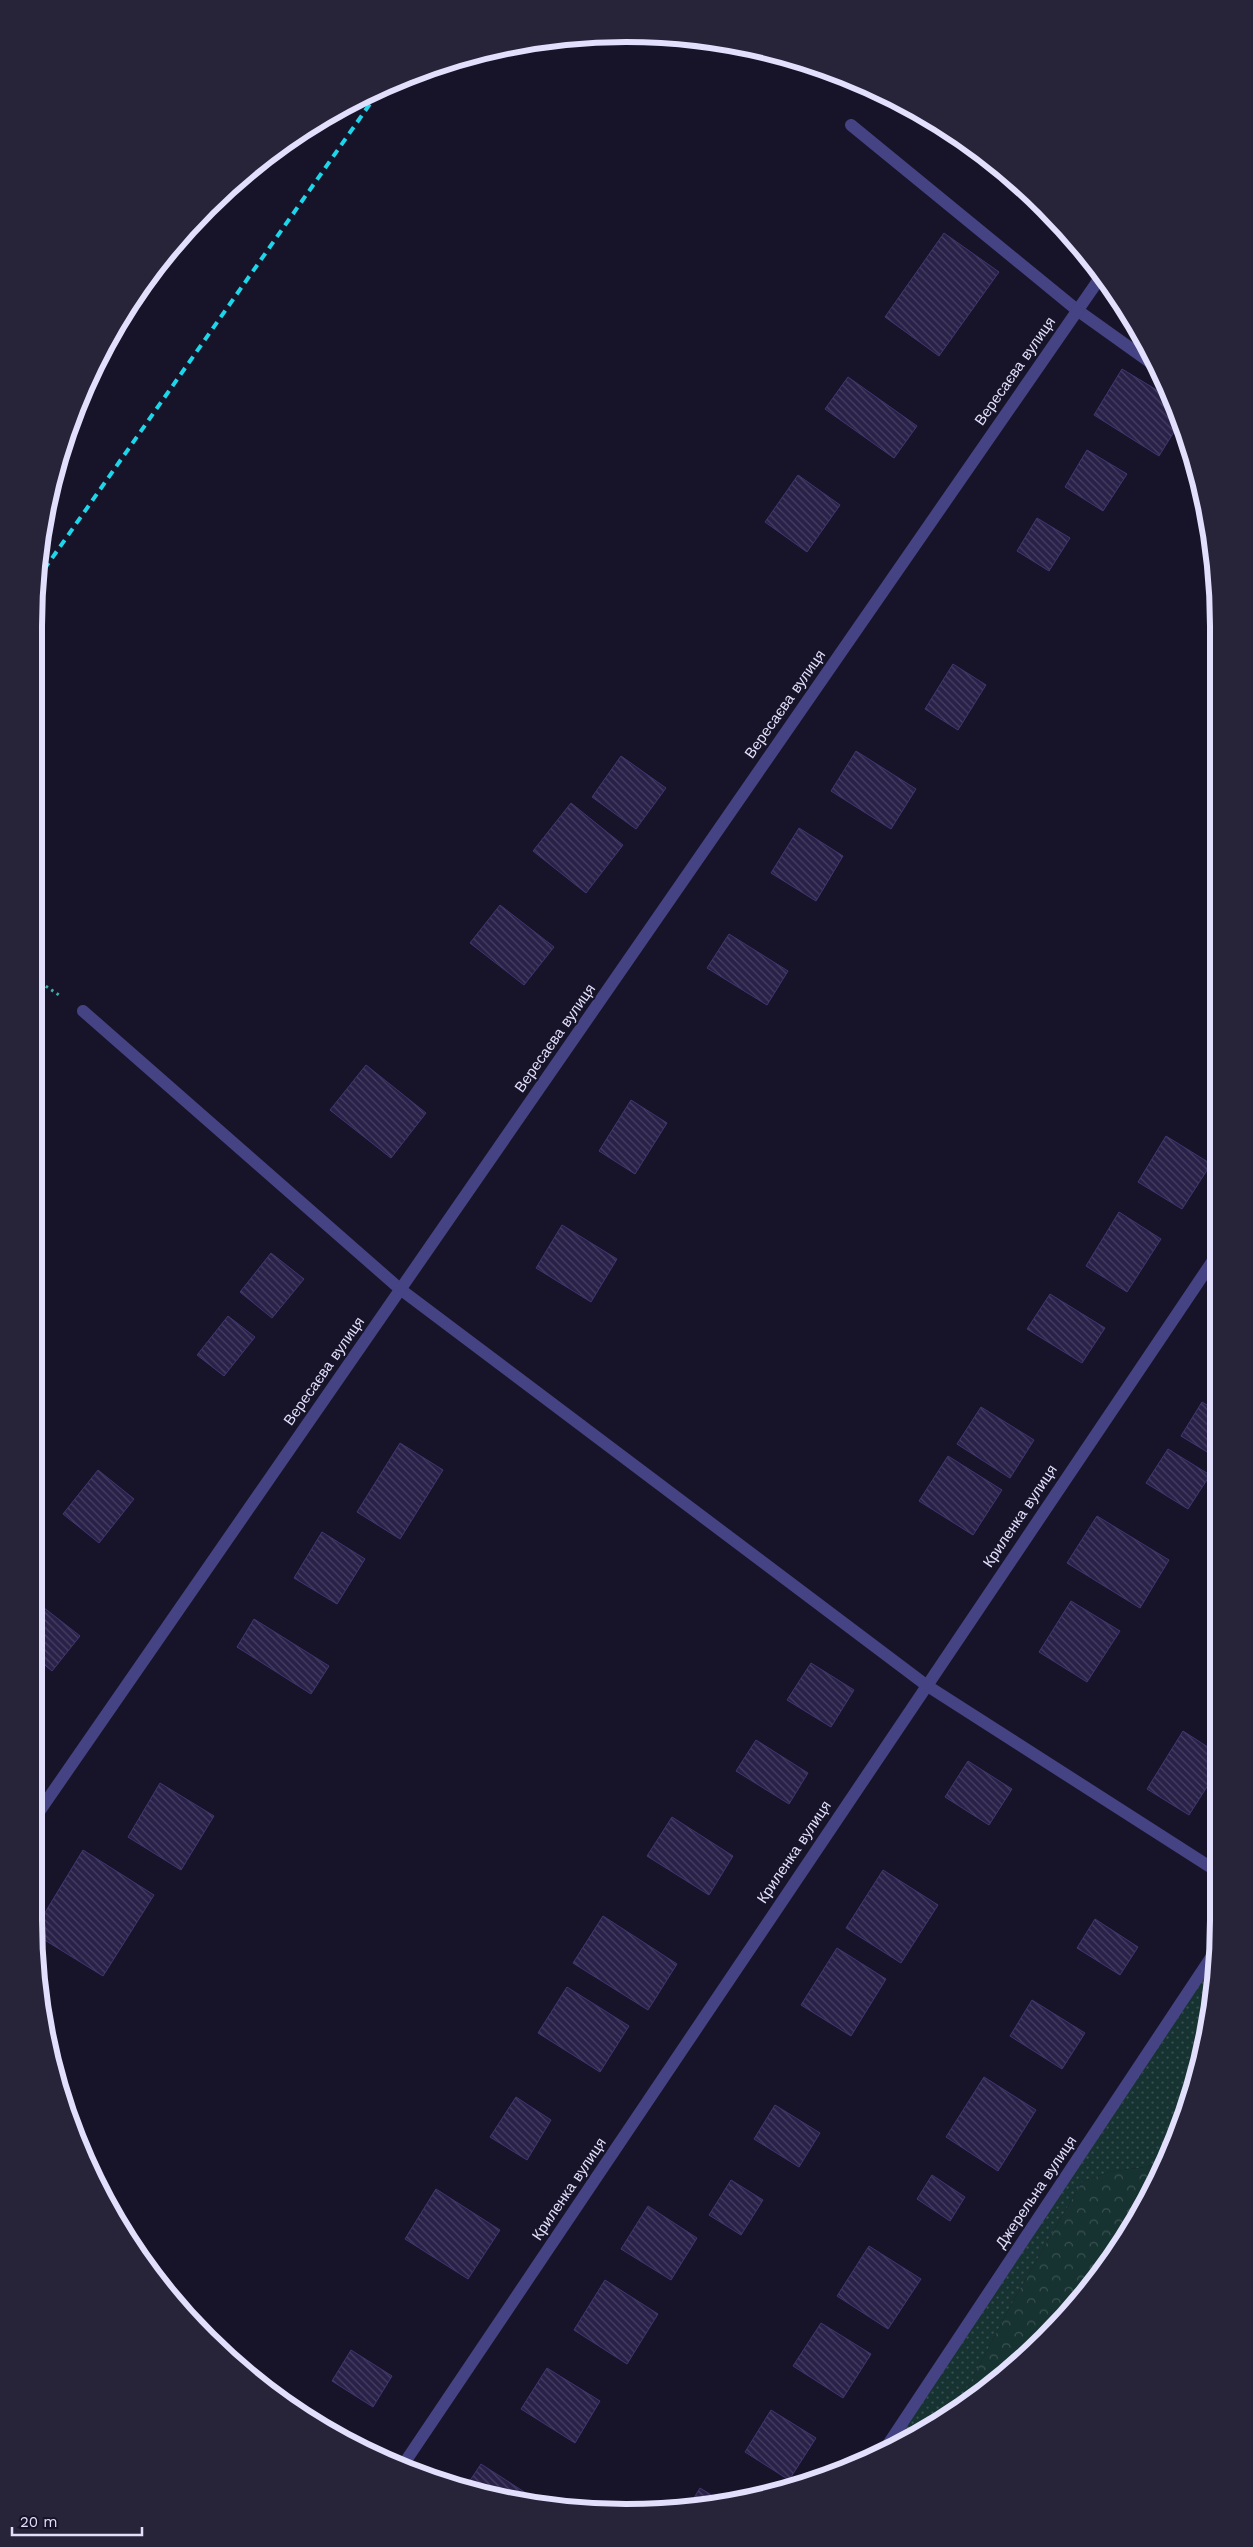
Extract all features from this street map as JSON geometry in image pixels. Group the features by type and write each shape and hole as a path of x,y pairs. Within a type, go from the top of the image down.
{"street":[{"path":"851,125 1077,310 1145,359"},
{"name":"Вересаєва вулиця","path":"42,1807 1097,281"},
{"path":"83,1010 400,1289 926,1685 1210,1867"},
{"name":"Криленка вулиця","path":"406,2461 1210,1265"},
{"name":"Джерельна вулиця","path":"890,2441 1209,1961"}],"green space":[{"path":"1208,1969 1206,1997 1191,2072 1180,2108 1156,2165 1109,2172 1082,2182 1017,2294 962,2398 900,2436"},
{"path":"1156,2165 1112,2245 1066,2306 1012,2360 962,2398 1017,2294 1082,2182 1109,2172"}],"building":[{"path":"944,233 999,272 939,356 885,317"},
{"path":"1122,369 1161,393 1176,429 1159,456 1094,415"},
{"path":"848,377 917,426 894,458 825,409"},
{"path":"1087,450 1127,474 1103,511 1065,487"},
{"path":"798,475 840,505 807,552 765,522"},
{"path":"1037,518 1070,538 1049,571 1017,551"},
{"path":"953,664 986,685 958,730 925,709"},
{"path":"856,751 916,789 891,829 831,791"},
{"path":"621,756 666,788 636,829 592,797"},
{"path":"571,803 623,845 586,893 533,851"},
{"path":"799,828 843,856 816,901 771,873"},
{"path":"500,905 554,947 524,985 470,943"},
{"path":"729,934 788,971 767,1005 707,968"},
{"path":"366,1065 426,1113 391,1158 330,1110"},
{"path":"631,1100 667,1123 635,1174 599,1151"},
{"path":"1166,1136 1210,1163 1182,1209 1138,1182"},
{"path":"1119,1212 1161,1239 1127,1292 1086,1266"},
{"path":"562,1225 617,1259 591,1302 536,1268"},
{"path":"271,1253 304,1279 272,1318 240,1292"},
{"path":"1050,1294 1105,1328 1082,1363 1027,1329"},
{"path":"228,1316 255,1337 224,1376 197,1355"},
{"path":"1202,1402 1210,1407 1210,1454 1181,1436"},
{"path":"981,1407 1034,1440 1010,1478 957,1444"},
{"path":"400,1443 443,1470 400,1539 357,1512"},
{"path":"1168,1449 1210,1475 1188,1509 1146,1483"},
{"path":"948,1456 1002,1490 973,1535 919,1501"},
{"path":"98,1470 134,1499 99,1543 63,1514"},
{"path":"1097,1516 1169,1560 1140,1608 1067,1563"},
{"path":"322,1532 365,1559 337,1604 294,1578"},
{"path":"1071,1601 1120,1631 1087,1682 1039,1652"},
{"path":"42,1606 80,1636 52,1671 42,1663"},
{"path":"254,1619 329,1666 311,1694 237,1647"},
{"path":"811,1663 854,1690 831,1727 787,1700"},
{"path":"1183,1731 1210,1748 1210,1782 1189,1815 1147,1789"},
{"path":"756,1740 808,1773 789,1804 736,1771"},
{"path":"968,1761 1012,1789 989,1825 945,1797"},
{"path":"160,1783 214,1816 181,1870 128,1837"},
{"path":"672,1817 733,1856 709,1895 647,1856"},
{"path":"83,1850 154,1895 103,1976 43,1939 42,1917"},
{"path":"883,1870 938,1905 901,1963 846,1928"},
{"path":"603,1916 677,1964 648,2010 573,1963"},
{"path":"1095,1919 1138,1947 1120,1975 1077,1948"},
{"path":"837,1948 886,1979 851,2036 801,2005"},
{"path":"567,1987 629,2026 600,2072 538,2033"},
{"path":"1032,2000 1085,2033 1062,2069 1010,2036"},
{"path":"984,2077 1036,2110 998,2171 946,2137"},
{"path":"516,2097 551,2120 527,2160 490,2137"},
{"path":"775,2105 820,2133 799,2167 754,2139"},
{"path":"932,2175 965,2197 950,2221 917,2199"},
{"path":"731,2180 763,2200 741,2235 709,2215"},
{"path":"436,2189 500,2230 468,2279 405,2239"},
{"path":"648,2206 697,2238 671,2280 621,2249"},
{"path":"869,2246 921,2279 888,2329 837,2296"},
{"path":"605,2280 658,2314 627,2364 574,2330"},
{"path":"821,2323 871,2354 843,2398 793,2366"},
{"path":"351,2350 392,2376 373,2407 332,2381"},
{"path":"547,2368 600,2401 575,2443 521,2409"},
{"path":"771,2410 816,2438 789,2480 745,2452"},
{"path":"481,2464 529,2495 513,2493 468,2483"},
{"path":"700,2488 715,2498 703,2500 692,2501"}],"railway":[{"path":"46,567 372,101"}]}
